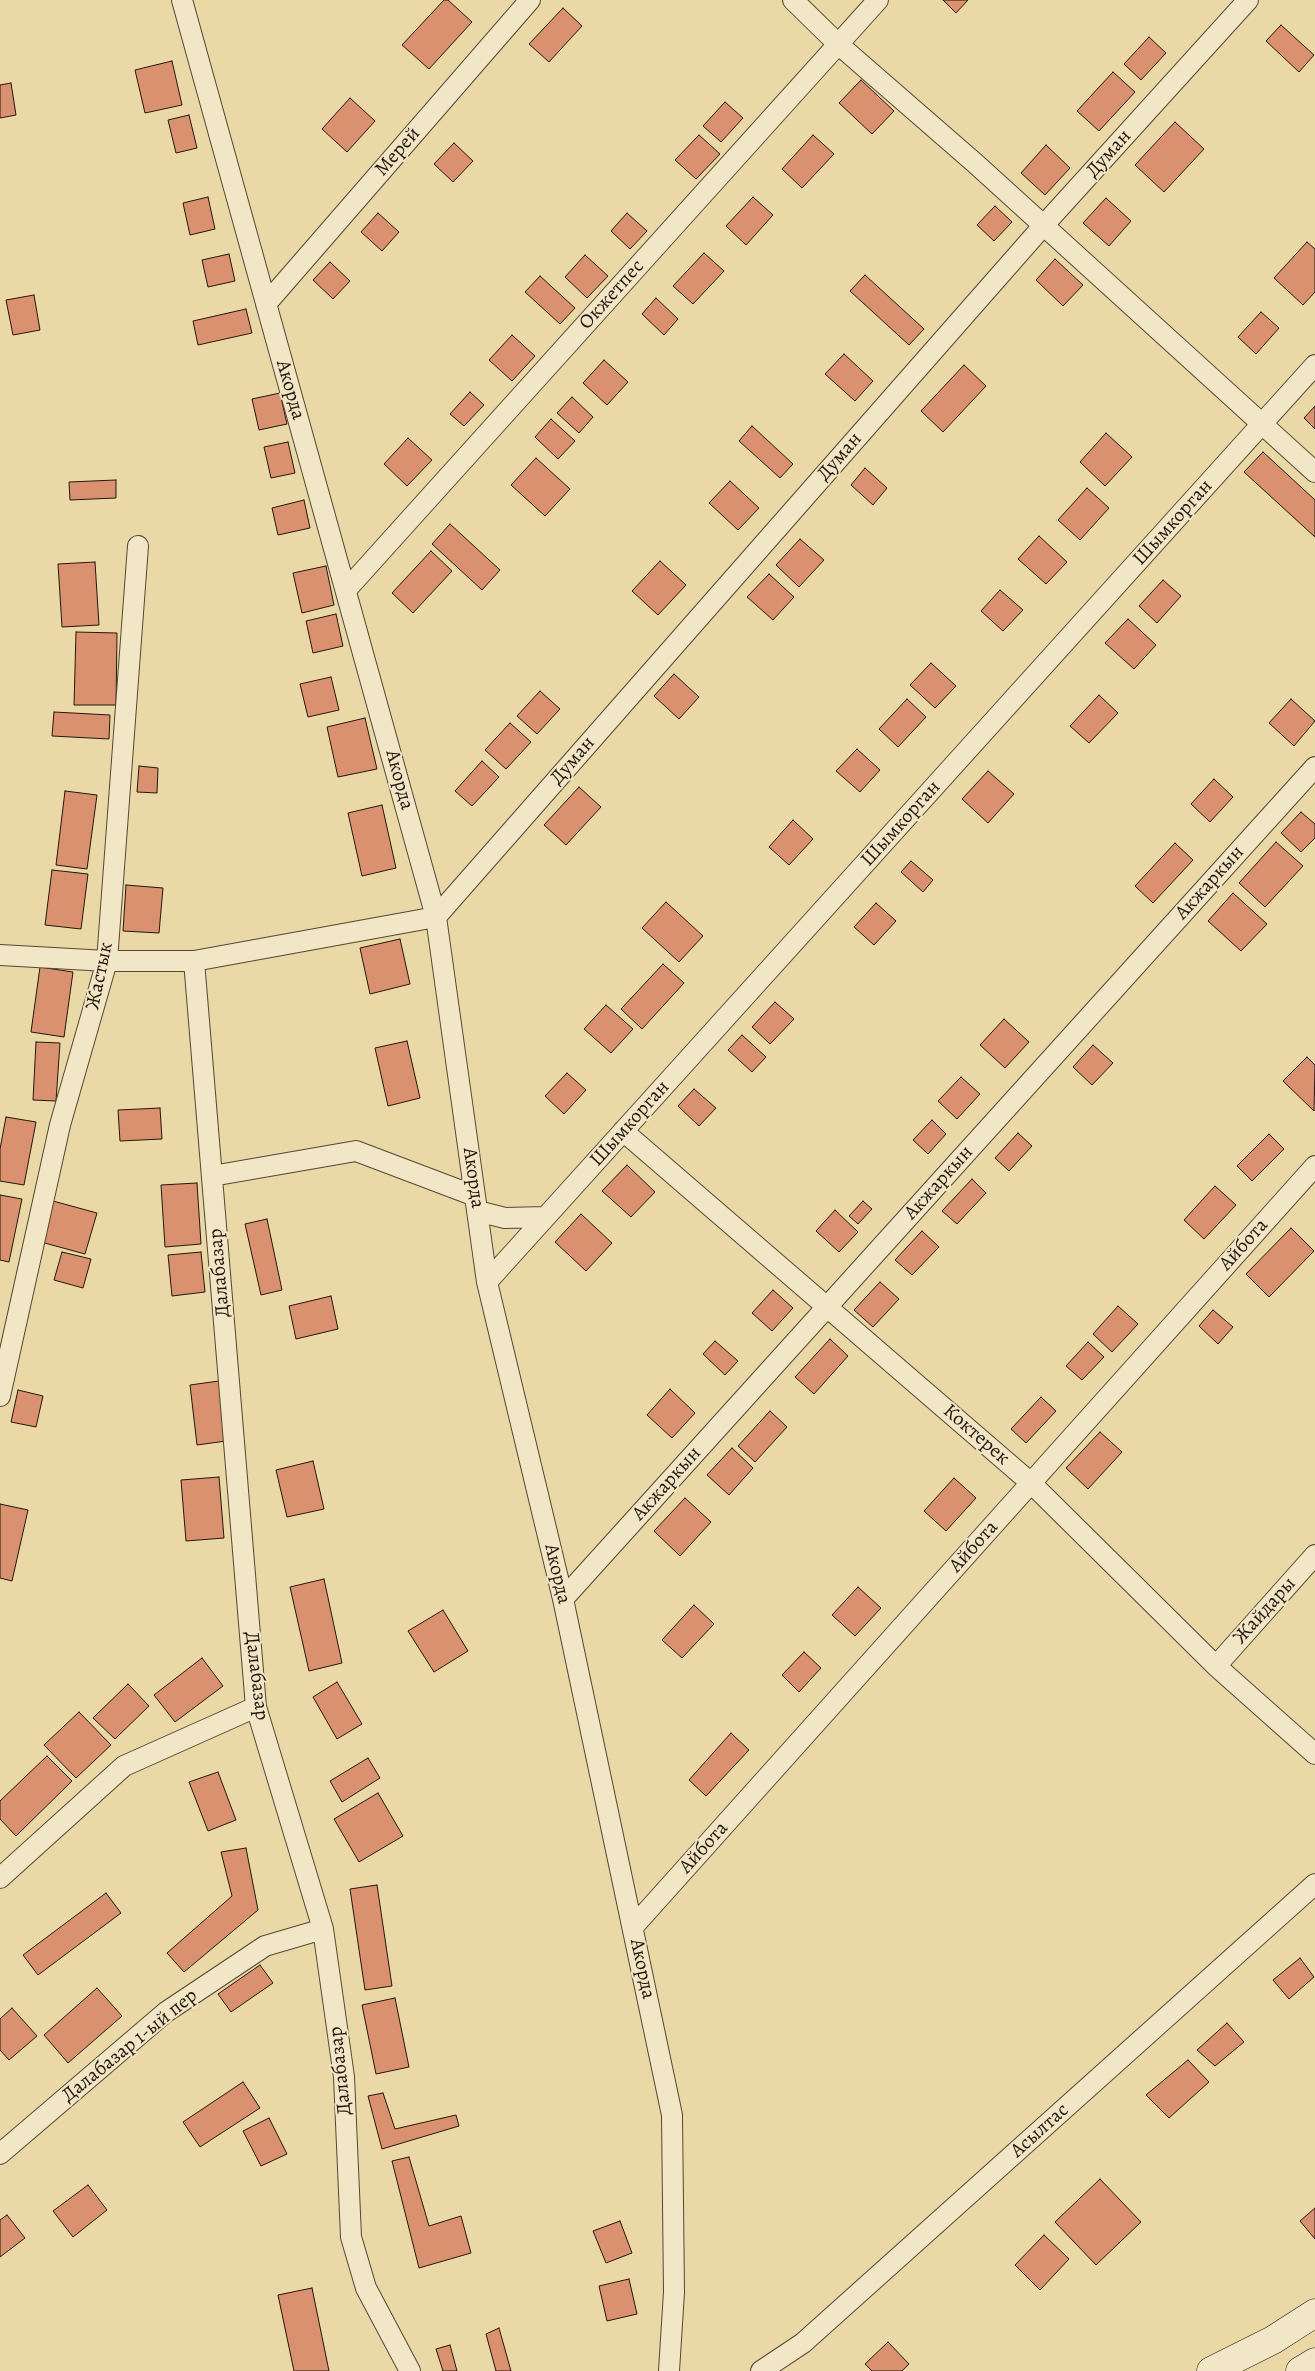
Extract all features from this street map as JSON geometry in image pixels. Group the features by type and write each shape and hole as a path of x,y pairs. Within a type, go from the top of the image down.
{"main road":[{"path":"1211,2371 1273,2340 1315,2314"},
{"path":"1300,2371 1315,2362"}],"street":[{"name":"Акорда","path":"182,0 347,589 436,917 487,1282 563,1599 672,2115 674,2292 669,2371"},
{"name":"Мерей","path":"266,304 530,0"},
{"path":"793,0 838,44 1044,226 1315,472"},
{"name":"Окжетпес","path":"347,589 878,0"},
{"name":"Думан","path":"436,917 1044,226 1248,0"},
{"name":"Шымкорган","path":"487,1282 1315,365"},
{"name":"Жастык","path":"0,1396 60,1125 107,961 138,546"},
{"name":"Акжаркын","path":"563,1599 1315,767"},
{"path":"0,955 107,961 194,961 436,917"},
{"name":"Далабазар","path":"194,961 256,1707 323,1929 344,2077 351,2237 366,2288 410,2371"},
{"name":"Коктерек","path":"623,1131 1031,1483 1216,1666 1315,1754"},
{"path":"212,1176 356,1151 505,1218 545,1218"},
{"name":"Айбота","path":"633,1927 1315,1166"},
{"name":"Жайдары","path":"1216,1666 1315,1555"},
{"path":"0,1878 124,1766 256,1707"},
{"name":"Асылтас","path":"761,2371 803,2343 1315,1884"},
{"name":"Далабазар 1-ый пер","path":"0,2154 166,2012 265,1946 323,1929"}],"building":[{"path":"444,0 448,0 472,22 429,69 402,45"},
{"path":"943,0 968,0 956,13"},
{"path":"563,8 582,26 549,62 529,44"},
{"path":"1281,25 1314,55 1299,72 1266,41"},
{"path":"1149,37 1166,53 1141,80 1124,64"},
{"path":"172,61 182,105 145,113 135,70"},
{"path":"1113,72 1135,92 1099,131 1077,111"},
{"path":"861,80 894,111 872,134 839,103"},
{"path":"11,83 16,115 0,118 0,85"},
{"path":"350,98 375,121 347,152 322,129"},
{"path":"725,102 743,118 721,142 703,126"},
{"path":"189,115 197,148 176,153 168,120"},
{"path":"1175,122 1204,149 1164,192 1135,165"},
{"path":"699,135 720,154 696,179 675,160"},
{"path":"813,135 834,154 802,188 782,169"},
{"path":"454,143 473,161 453,182 434,164"},
{"path":"1046,145 1070,168 1045,195 1021,173"},
{"path":"208,197 215,229 190,235 183,203"},
{"path":"753,197 773,215 746,245 726,226"},
{"path":"1106,198 1131,221 1109,246 1083,223"},
{"path":"995,206 1012,222 994,241 977,225"},
{"path":"378,213 399,232 382,251 361,232"},
{"path":"627,213 647,231 630,249 611,231"},
{"path":"1307,242 1315,249 1315,292 1303,305 1274,278"},
{"path":"704,253 724,271 693,304 673,286"},
{"path":"229,254 235,281 208,287 202,260"},
{"path":"585,255 608,276 587,298 565,277"},
{"path":"1055,259 1083,285 1063,306 1036,280"},
{"path":"330,262 350,281 333,299 313,280"},
{"path":"865,275 924,329 909,345 850,291"},
{"path":"540,276 575,308 560,324 525,292"},
{"path":"34,295 40,330 13,335 6,300"},
{"path":"656,298 678,319 664,335 642,314"},
{"path":"246,309 252,333 198,345 193,321"},
{"path":"1261,312 1279,328 1256,354 1238,337"},
{"path":"512,335 535,356 512,381 489,360"},
{"path":"844,354 873,381 855,401 825,374"},
{"path":"604,360 628,382 607,405 583,383"},
{"path":"964,365 986,386 943,432 921,411"},
{"path":"470,392 484,405 464,426 450,414"},
{"path":"280,393 287,424 259,430 252,399"},
{"path":"572,397 593,417 579,433 557,413"},
{"path":"1315,406 1315,429 1304,418"},
{"path":"551,419 575,441 558,459 535,437"},
{"path":"752,426 793,464 780,478 739,441"},
{"path":"1106,433 1132,457 1105,486 1080,462"},
{"path":"408,438 432,460 407,486 384,464"},
{"path":"288,442 295,473 271,478 264,447"},
{"path":"1263,452 1315,500 1315,537 1244,472"},
{"path":"536,458 570,489 545,516 511,485"},
{"path":"865,468 887,488 873,505 851,485"},
{"path":"116,480 116,498 70,500 69,482"},
{"path":"730,481 759,508 738,530 709,503"},
{"path":"1087,488 1109,508 1080,540 1058,520"},
{"path":"304,500 310,528 278,535 272,508"},
{"path":"450,524 500,570 482,590 432,544"},
{"path":"1039,536 1067,562 1046,584 1018,559"},
{"path":"800,539 824,560 799,587 776,565"},
{"path":"431,551 452,571 413,613 392,593"},
{"path":"660,561 686,585 658,615 632,591"},
{"path":"95,562 99,625 62,627 58,564"},
{"path":"326,566 334,605 302,613 293,573"},
{"path":"769,574 794,597 773,620 747,597"},
{"path":"1163,580 1181,596 1157,623 1139,606"},
{"path":"1000,590 1023,610 1003,631 981,611"},
{"path":"336,614 343,646 313,653 306,621"},
{"path":"1128,619 1156,645 1134,669 1105,643"},
{"path":"76,632 117,633 116,705 74,705"},
{"path":"931,663 956,686 935,708 910,685"},
{"path":"674,674 699,697 679,719 654,696"},
{"path":"331,677 339,710 308,717 300,684"},
{"path":"540,691 560,709 537,734 517,716"},
{"path":"1099,695 1118,713 1089,743 1070,726"},
{"path":"907,699 926,717 898,747 879,729"},
{"path":"1291,699 1315,721 1294,746 1269,723"},
{"path":"54,712 110,715 109,739 52,736"},
{"path":"365,718 377,769 338,777 327,727"},
{"path":"510,723 531,742 506,769 485,750"},
{"path":"857,749 880,770 860,792 836,771"},
{"path":"482,761 499,777 472,806 455,791"},
{"path":"139,766 158,768 157,793 137,792"},
{"path":"988,771 1014,794 988,823 962,799"},
{"path":"1214,779 1233,797 1210,822 1191,804"},
{"path":"579,787 601,807 566,845 544,825"},
{"path":"65,791 97,795 87,869 56,865"},
{"path":"382,805 396,868 362,876 348,813"},
{"path":"1301,812 1315,824 1315,838 1301,852 1281,833"},
{"path":"793,820 813,839 789,865 769,847"},
{"path":"1276,842 1303,866 1265,907 1239,883"},
{"path":"1175,843 1193,860 1153,903 1135,886"},
{"path":"911,861 933,880 923,892 901,872"},
{"path":"52,870 88,874 81,929 45,925"},
{"path":"126,885 163,888 159,933 123,931"},
{"path":"1233,893 1267,924 1241,951 1208,921"},
{"path":"666,902 703,936 679,962 642,928"},
{"path":"876,903 896,921 874,945 854,927"},
{"path":"400,939 410,984 370,994 360,948"},
{"path":"663,964 684,983 642,1029 621,1009"},
{"path":"40,967 73,972 64,1037 31,1032"},
{"path":"775,1002 794,1019 770,1044 752,1027"},
{"path":"606,1005 633,1029 611,1053 584,1029"},
{"path":"1004,1019 1029,1042 1005,1068 980,1045"},
{"path":"742,1035 766,1057 752,1072 728,1050"},
{"path":"407,1041 420,1098 388,1106 375,1048"},
{"path":"36,1042 60,1043 56,1101 33,1100"},
{"path":"1093,1045 1113,1063 1092,1085 1073,1067"},
{"path":"1307,1057 1315,1065 1314,1111 1283,1081"},
{"path":"567,1073 586,1090 564,1114 545,1096"},
{"path":"961,1077 980,1094 957,1119 938,1101"},
{"path":"694,1089 716,1108 699,1126 678,1106"},
{"path":"160,1108 162,1139 120,1141 118,1110"},
{"path":"6,1117 36,1122 24,1185 0,1181 0,1149"},
{"path":"932,1120 946,1134 928,1154 913,1140"},
{"path":"1018,1133 1032,1146 1009,1171 995,1158"},
{"path":"1269,1134 1284,1149 1252,1181 1237,1166"},
{"path":"627,1165 655,1192 631,1217 602,1191"},
{"path":"972,1179 986,1193 957,1224 942,1211"},
{"path":"197,1183 201,1244 165,1247 161,1185"},
{"path":"1215,1186 1236,1205 1204,1239 1184,1220"},
{"path":"0,1195 22,1199 9,1262 0,1260"},
{"path":"53,1201 97,1213 85,1254 41,1242"},
{"path":"863,1201 872,1209 858,1224 849,1216"},
{"path":"835,1210 858,1232 839,1252 816,1231"},
{"path":"581,1214 612,1243 586,1271 555,1242"},
{"path":"267,1219 282,1290 261,1295 245,1224"},
{"path":"1291,1228 1314,1251 1269,1297 1246,1274"},
{"path":"922,1231 939,1247 912,1275 895,1260"},
{"path":"62,1252 91,1259 83,1288 54,1280"},
{"path":"201,1252 205,1292 172,1296 168,1255"},
{"path":"880,1282 899,1299 873,1327 854,1310"},
{"path":"773,1290 793,1308 772,1331 752,1313"},
{"path":"331,1296 338,1329 296,1339 289,1306"},
{"path":"1118,1306 1138,1324 1112,1352 1093,1334"},
{"path":"1213,1310 1233,1327 1218,1344 1199,1326"},
{"path":"830,1339 848,1356 814,1394 795,1377"},
{"path":"715,1341 738,1361 725,1375 703,1354"},
{"path":"1088,1342 1104,1357 1082,1380 1066,1366"},
{"path":"219,1381 226,1441 197,1445 190,1385"},
{"path":"670,1389 695,1413 672,1438 647,1415"},
{"path":"18,1390 43,1396 36,1427 11,1422"},
{"path":"1041,1397 1056,1411 1026,1443 1011,1429"},
{"path":"770,1411 787,1427 755,1462 738,1446"},
{"path":"1100,1432 1122,1452 1088,1489 1066,1468"},
{"path":"732,1448 753,1468 729,1495 707,1475"},
{"path":"313,1461 324,1509 287,1517 276,1470"},
{"path":"219,1477 224,1538 186,1541 181,1480"},
{"path":"954,1478 976,1498 946,1531 924,1511"},
{"path":"685,1498 711,1522 680,1556 654,1531"},
{"path":"0,1504 28,1510 12,1581 0,1578"},
{"path":"324,1579 342,1663 309,1671 290,1587"},
{"path":"858,1587 881,1608 855,1636 832,1615"},
{"path":"694,1605 714,1624 682,1658 662,1640"},
{"path":"443,1610 468,1651 434,1672 408,1631"},
{"path":"804,1652 821,1668 799,1692 782,1675"},
{"path":"202,1658 223,1686 175,1722 154,1695"},
{"path":"337,1682 362,1724 337,1739 313,1697"},
{"path":"128,1684 149,1706 115,1739 93,1718"},
{"path":"79,1712 111,1745 76,1778 44,1745"},
{"path":"731,1733 749,1750 706,1796 689,1780"},
{"path":"47,1756 72,1781 16,1836 0,1819 0,1801"},
{"path":"368,1758 380,1778 342,1802 330,1781"},
{"path":"218,1772 236,1820 208,1831 189,1782"},
{"path":"378,1793 403,1836 359,1862 334,1819"},
{"path":"246,1848 258,1910 184,1972 167,1953 232,1896 221,1852"},
{"path":"377,1885 392,1986 365,1990 350,1889"},
{"path":"106,1893 121,1913 38,1975 23,1955"},
{"path":"1300,1958 1314,1977 1289,1999 1273,1980"},
{"path":"260,1965 273,1983 231,2012 218,1994"},
{"path":"97,1988 122,2016 68,2063 44,2035"},
{"path":"395,1998 409,2067 376,2074 362,2005"},
{"path":"12,2008 37,2036 9,2060 0,2050 0,2019"},
{"path":"1227,2023 1244,2042 1215,2066 1197,2050"},
{"path":"1188,2060 1209,2082 1169,2118 1146,2095"},
{"path":"243,2082 260,2108 200,2147 183,2122"},
{"path":"383,2093 395,2129 456,2115 459,2126 382,2149 368,2096"},
{"path":"269,2118 287,2154 261,2166 243,2131"},
{"path":"409,2157 429,2226 461,2216 471,2253 419,2268 392,2161"},
{"path":"1100,2179 1141,2222 1096,2265 1055,2222"},
{"path":"88,2185 107,2210 73,2237 53,2211"},
{"path":"1315,2208 1315,2239 1300,2221"},
{"path":"7,2215 25,2238 0,2257 0,2220"},
{"path":"620,2221 632,2253 606,2263 593,2231"},
{"path":"1044,2235 1069,2259 1040,2290 1015,2265"},
{"path":"629,2279 637,2314 607,2321 599,2286"},
{"path":"312,2288 329,2371 294,2371 278,2295"},
{"path":"499,2328 511,2371 496,2371 486,2334"},
{"path":"888,2342 909,2364 902,2371 872,2371 865,2364"},
{"path":"450,2345 457,2371 443,2371 436,2349"}]}
